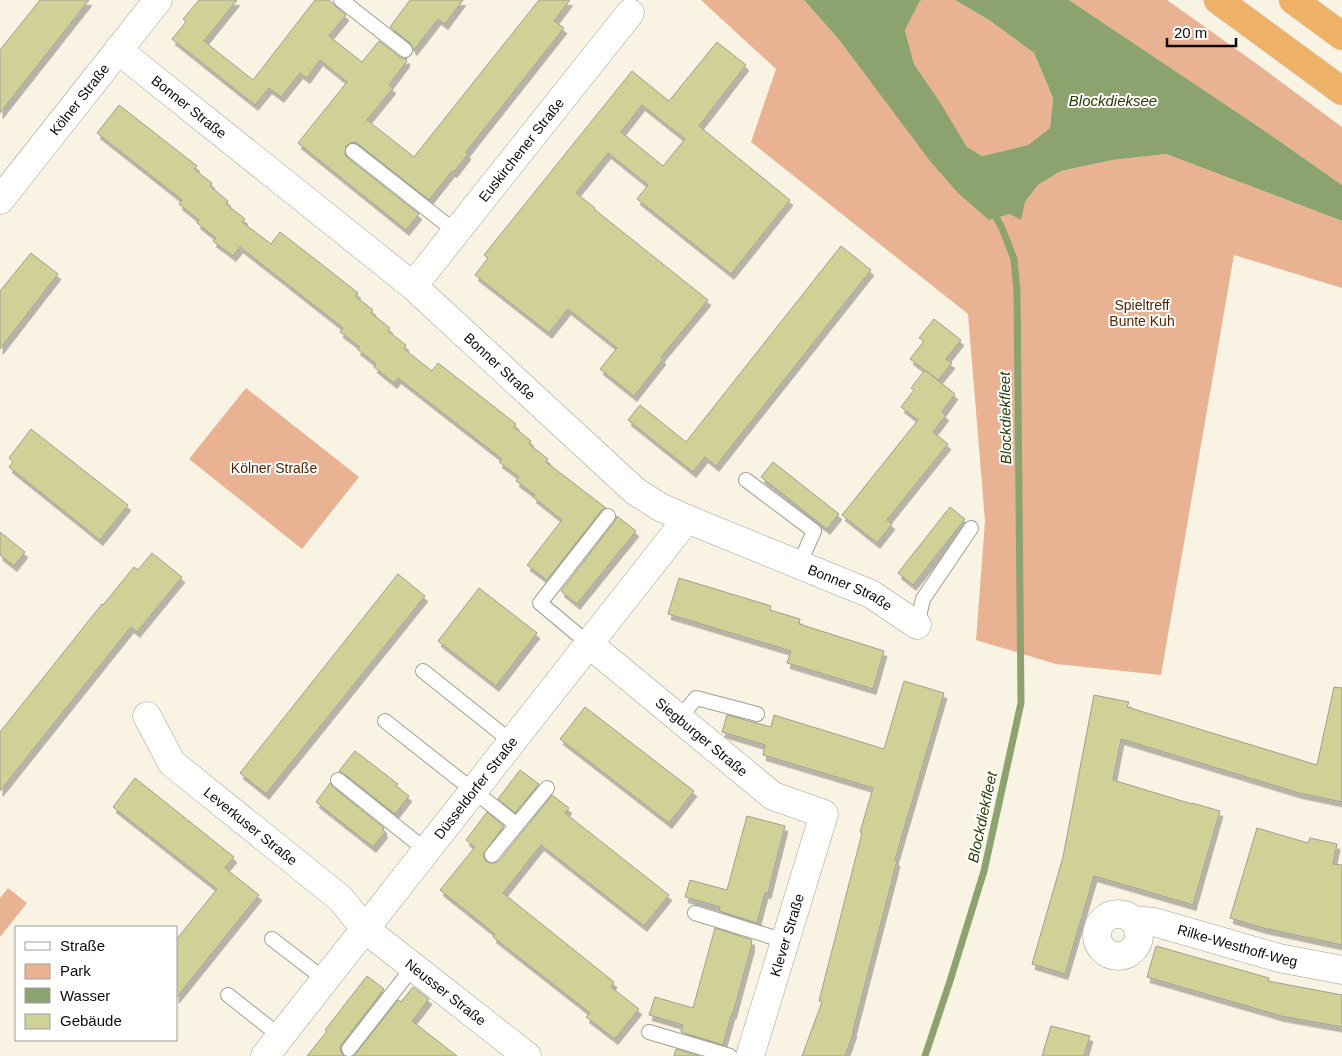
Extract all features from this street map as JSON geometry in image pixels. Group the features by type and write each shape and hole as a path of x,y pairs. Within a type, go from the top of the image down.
{"highway":[{"path":"1218,0 1342,91"},
{"path":"1293,0 1342,36"}],"street":[{"name":"Kölner Straße","path":"0,200 158,0"},
{"name":"Euskirchener Straße","path":"413,286 630,13"},
{"name":"Bonner Straße","path":"118,50 413,286 635,491 660,507 687,520 871,594 917,625"},
{"name":"Düsseldorfer Straße","path":"272,1046 687,520"},
{"name":"Siegburger Straße","path":"589,644 773,796 824,814"},
{"name":"Leverkuser Straße","path":"146,716 172,763 341,899 364,929"},
{"name":"Klever Straße","path":"750,1056 824,814"},
{"name":"Rilke-Westhoff-Weg","path":"1133,920 1154,922 1279,958 1342,970"},
{"name":"Neusser Straße","path":"364,929 526,1056"}],"lane":[{"path":"341,0 405,50"},
{"path":"353,151 456,232"},
{"path":"746,480 814,531 799,565"},
{"path":"589,644 540,603 608,516"},
{"path":"917,625 923,599 971,528"},
{"path":"423,671 512,742"},
{"path":"680,719 696,698 757,714"},
{"path":"384,721 517,825"},
{"path":"338,780 426,850"},
{"path":"492,856 547,788"},
{"path":"695,913 785,941"},
{"path":"272,939 324,979"},
{"path":"349,1049 413,967"},
{"path":"228,995 272,1046"},
{"path":"650,1032 730,1056"}],"green space":[{"name":"Spieltreff Bunte Kuh","path":"701,0 804,0 840,41 876,88 1025,202 1038,185 1061,171 1113,160 1166,154 1342,221 1342,288 1234,255 1161,675 1056,664 976,640 985,521 968,314 751,142 776,69"},
{"path":"955,0 989,20 1034,53 1053,98 1050,128 1028,145 982,156 967,147 914,64 905,30 920,1"},
{"path":"1069,0 1167,0 1342,127 1342,185 1262,129"},
{"name":"Kölner Straße","path":"246,388 359,477 302,549 189,459"},
{"path":"8,888 27,903 0,937 0,898"}],"water":[{"name":"Blockdieksee","path":"804,0 923,0 920,1 905,30 914,64 967,147 982,156 1028,145 1050,128 1053,98 1034,53 989,20 955,0 1069,0 1342,185 1342,221 1166,154 1113,160 1061,171 1038,185 1025,202 1021,220 1010,214 989,220 958,193 930,161 840,41"}],"building":[{"path":"40,0 89,0 0,113 0,50"},
{"path":"199,0 237,0 204,41 253,80 315,0 329,0 346,15 329,36 362,62 379,41 403,59 407,58 407,61 389,85 393,88 367,120 414,157 539,0 570,0 554,21 564,28 466,152 468,154 454,172 452,171 429,200 355,142 346,146 345,154 348,158 419,214 406,230 298,143 347,82 320,60 307,78 300,73 281,97 269,88 255,105 172,39 186,22 183,19"},
{"path":"410,0 463,0 445,24 438,19 414,50 410,43 390,27"},
{"path":"717,42 746,65 699,126 790,200 731,274 637,199 648,185 608,153 576,193 708,300 661,357 663,359 634,396 600,369 617,348 568,309 549,333 475,275 488,258 484,255 632,71 669,101","holes":["642,105 685,139 663,166 621,132"]},
{"path":"119,105 197,166 194,169 212,183 210,186 228,201 226,204 245,219 242,222 271,244 280,232 320,263 358,293 355,296 373,310 371,313 390,328 388,331 406,345 404,349 432,371 438,363 516,424 514,427 531,441 529,444 548,459 546,462 606,508 601,511 547,580 527,565 562,520 533,497 535,495 516,481 519,477 499,462 502,459 398,378 394,383 374,367 376,364 357,349 360,347 340,332 343,328 240,247 233,256 213,241 216,238 197,223 199,220 179,204 182,200 97,133"},
{"path":"841,246 871,270 716,466 705,457 693,472 628,420 640,405 686,442"},
{"path":"31,253 58,274 0,349 0,291"},
{"path":"934,319 961,340 946,359 952,363 938,380 910,359 924,341 919,338"},
{"path":"925,370 955,394 942,412 946,415 933,432 948,444 887,520 892,524 877,543 842,515 918,420 901,407 914,390 911,388"},
{"path":"31,429 128,505 100,540 9,467 13,462 9,458"},
{"path":"773,462 839,514 827,529 761,477"},
{"path":"950,507 965,519 913,585 898,573"},
{"path":"617,516 636,531 577,604 561,591"},
{"path":"0,532 25,552 14,566 0,555"},
{"path":"152,553 182,577 137,632 131,627 0,791 0,732 102,604 134,567 138,570"},
{"path":"398,574 425,596 266,794 240,773"},
{"path":"679,578 771,606 770,610 800,619 799,624 884,651 873,689 787,663 791,651 668,614"},
{"path":"479,588 537,633 496,686 438,641"},
{"path":"904,681 944,693 895,860 897,861 854,1031 845,1056 802,1056 822,1002 819,1001 862,833 860,832 873,788 763,755 765,745 722,732 727,715 771,727 774,715 884,749"},
{"path":"1334,687 1342,688 1342,802 1299,793 1121,739 1113,780 1220,811 1193,905 1094,876 1065,974 1032,964 1063,857 1094,695 1129,702 1127,707 1317,765"},
{"path":"585,707 694,791 669,823 560,739"},
{"path":"355,751 398,784 396,786 409,796 395,814 339,771"},
{"path":"520,770 539,784 515,813 498,799"},
{"path":"135,778 234,857 225,868 259,895 178,996 178,938 217,889 113,807"},
{"path":"330,783 384,828 385,832 373,847 316,802"},
{"path":"552,795 569,808 565,813 669,895 644,926 541,845 503,893 614,982 611,987 639,1009 615,1039 586,1017 590,1013 493,937 495,934 440,890 475,847 466,840 487,812 504,826 484,853 486,861 495,863 499,861"},
{"path":"747,816 785,826 768,893 765,893 757,923 719,911 720,907 685,897 690,880 727,890"},
{"path":"1257,828 1308,843 1310,838 1337,844 1333,864 1342,865 1342,945 1263,928 1230,918"},
{"path":"715,928 752,940 723,1045 681,1032 683,1025 649,1015 655,997 693,1008"},
{"path":"1156,946 1269,978 1268,981 1342,995 1342,1027 1281,1016 1147,977"},
{"path":"367,976 384,989 340,1047 344,1056 307,1056 327,1031 325,1030"},
{"path":"413,987 429,999 412,1021 457,1056 354,1056 398,1000 401,1002"},
{"path":"1051,1026 1090,1036 1084,1056 1042,1056"},
{"path":"676,1049 699,1056 674,1056"}],"waterway":[{"name":"Blockdiekfleet","path":"925,1056 984,871 1021,703 1017,291 1014,259 1002,228 992,210"}]}
